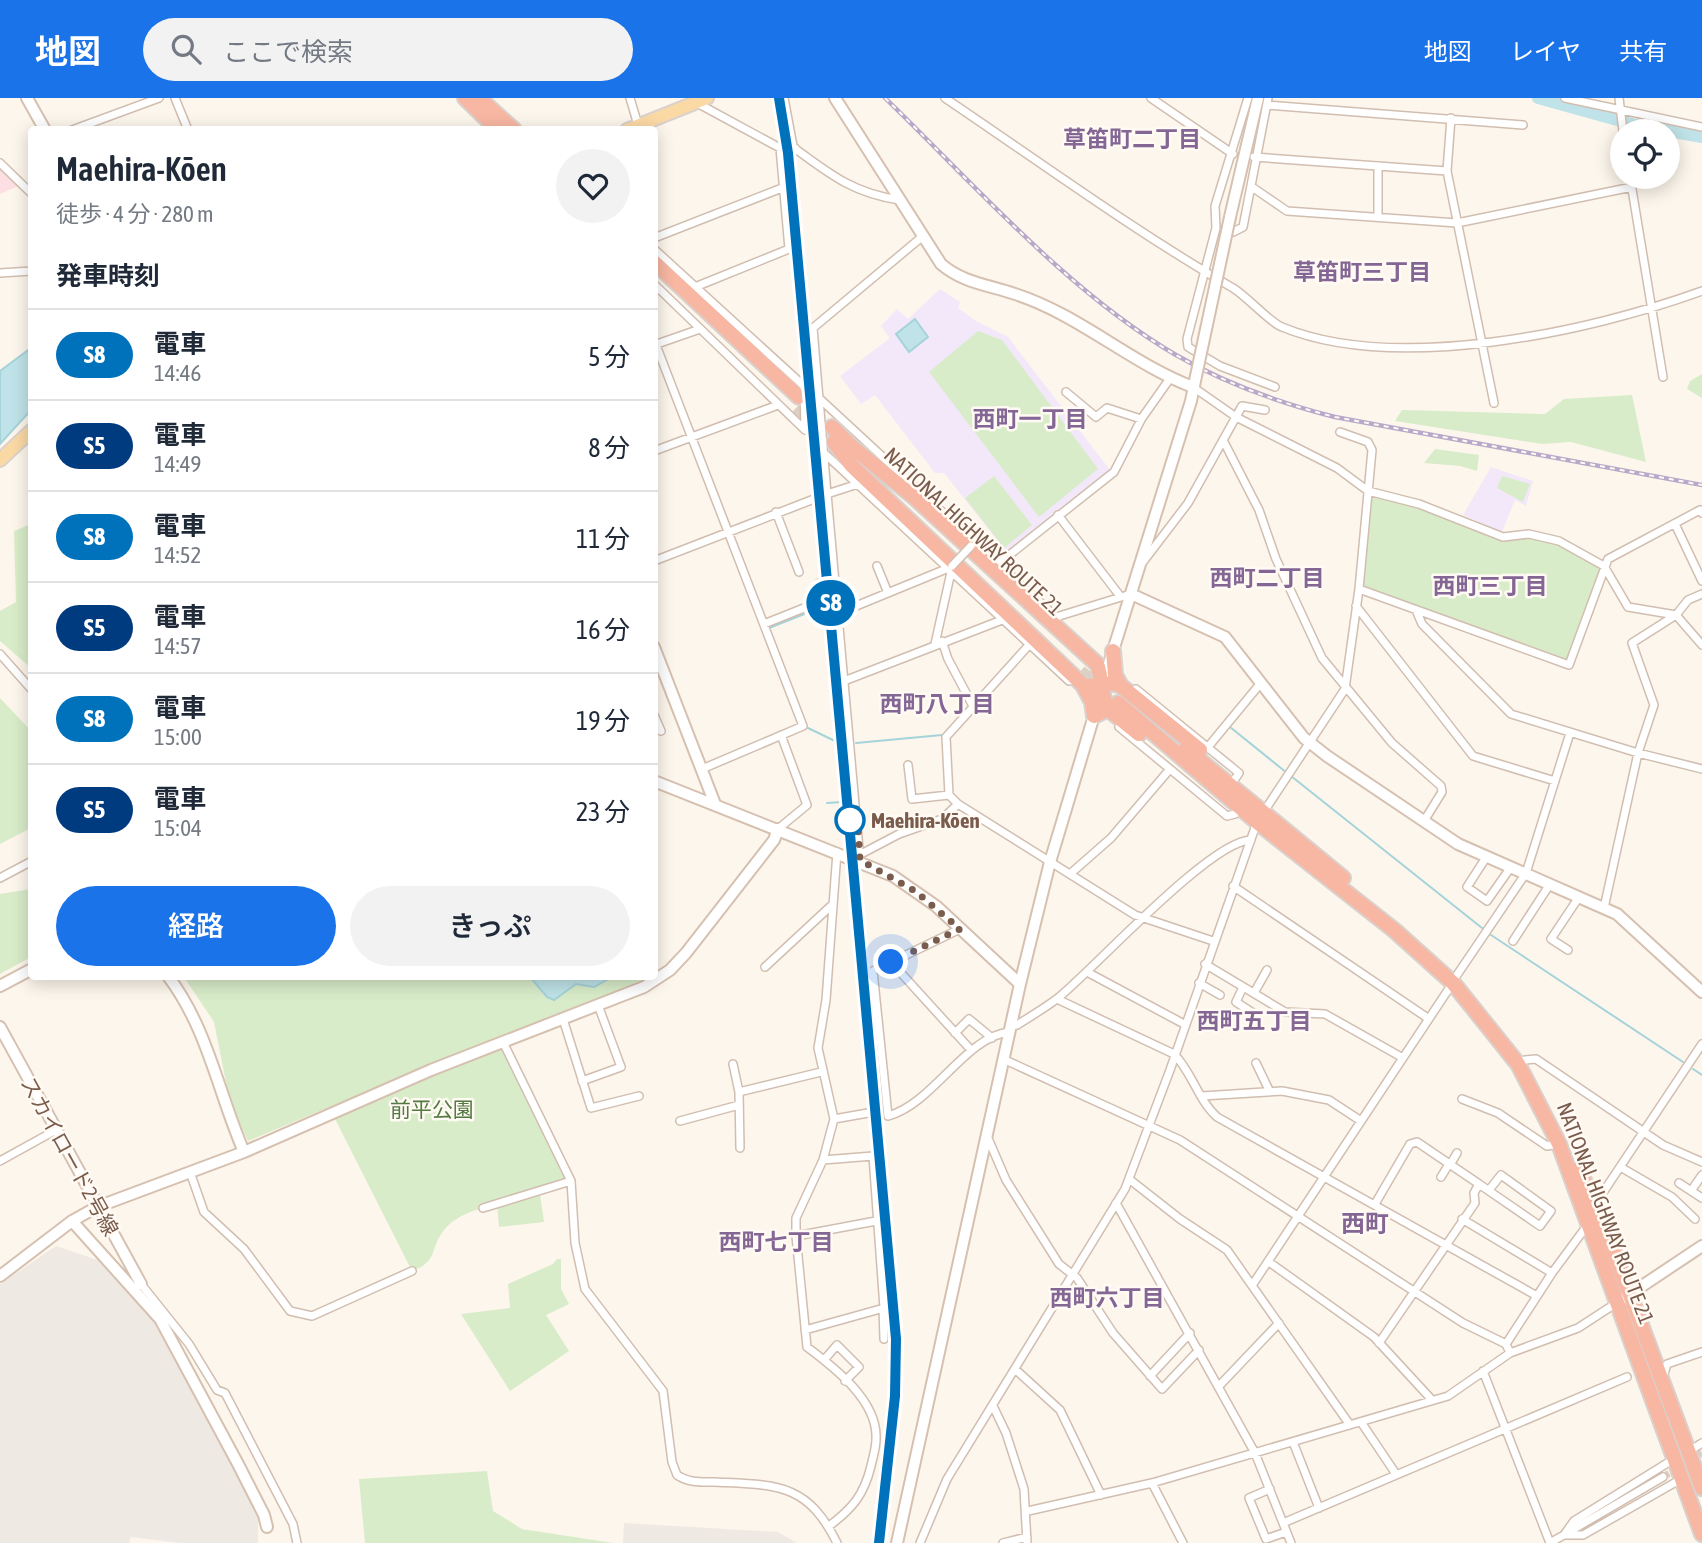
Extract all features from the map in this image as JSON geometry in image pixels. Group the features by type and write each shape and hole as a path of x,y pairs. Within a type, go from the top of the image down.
{"highway":[{"path":"465,98 494,126"},
{"path":"480,98 510,126"},
{"path":"658,266 798,402 658,279"},
{"path":"829,440 852,466 1085,673 1103,684"},
{"name":"NATIONAL HIGHWAY ROUTE 21","path":"829,440 852,447 914,497 1085,673"},
{"path":"1085,673 1113,651"},
{"path":"1113,651 1123,721 1235,814 1258,821"},
{"path":"1085,673 1092,687 1109,682 1121,698 1235,779 1258,821"},
{"path":"1085,673 1094,716 1121,698"},
{"path":"1103,684 1102,696 1121,698"},
{"name":"NATIONAL HIGHWAY ROUTE 21","path":"1121,698 1258,821 1455,979 1518,1064 1559,1144 1702,1488"},
{"name":"NATIONAL HIGHWAY ROUTE 21","path":"1258,821 1316,848 1331,867 1492,1014 1525,1060 1545,1094 1594,1206 1624,1298"},
{"name":"NATIONAL HIGHWAY ROUTE 21","path":"1657,1378 1702,1534"}],"main road":[{"path":"636,126 702,100"},
{"path":"0,460 28,433"}],"street":[{"path":"27,98 43,126"},
{"path":"83,126 159,98"},
{"path":"175,98 186,126"},
{"path":"630,98 633,126"},
{"path":"784,98 793,146 797,150 836,179 871,196 900,200"},
{"path":"835,98 941,264 961,279 1016,294 1063,313 1171,377 1195,381 1236,417 1337,468 1368,491 1419,504 1503,537 1529,534 1559,541 1604,566 1628,607 1676,615 1702,645"},
{"path":"946,98 1203,273 1256,303 1278,326 1314,338 1353,345 1481,345 1651,309 1702,291"},
{"path":"1151,98 1233,154"},
{"path":"1248,98 1215,206 1216,228 1187,340 1188,347 1220,366 1275,387"},
{"path":"1565,98 1621,115 1702,127"},
{"path":"1619,98 1622,119"},
{"path":"695,286 789,250 780,148 702,100"},
{"path":"1216,228 1234,232 1243,227 1252,187 1254,156 1264,100"},
{"path":"1264,100 1523,125"},
{"path":"897,1543 1049,862 1113,651 1126,595 1138,569 1195,381 1230,217 1264,100"},
{"path":"1451,118 1447,171 1493,403"},
{"path":"1254,156 1447,171"},
{"path":"0,163 28,190"},
{"path":"1378,166 1378,217"},
{"path":"1252,187 1287,211 1457,223 1622,189"},
{"path":"658,236 782,188"},
{"path":"1632,189 1663,377"},
{"path":"860,857 827,494 829,440 820,400 813,328 923,236"},
{"path":"658,253 804,386 805,430 658,288"},
{"path":"0,273 28,271"},
{"path":"658,344 699,329"},
{"path":"658,353 803,726 702,769"},
{"path":"998,564 1114,472 1141,419 1171,377"},
{"path":"1066,392 1096,417 1107,408 1141,419"},
{"path":"820,400 973,544 1056,617 1126,595"},
{"path":"1138,569 1188,503 1245,404 1265,410"},
{"path":"658,450 778,405"},
{"path":"960,929 873,971 888,1116 940,1084 971,1050 1017,1025 1056,999 1144,919 1210,862 1234,845 1258,821 1346,684 1359,589 1372,450 1368,442 1340,432"},
{"path":"829,440 858,484 1029,645 1069,681 1085,673"},
{"path":"1223,440 1259,510 1276,559 1322,658 1392,743 1441,786 1442,792 1424,821"},
{"path":"658,559 776,512 858,484"},
{"path":"1359,589 1569,665 1608,559 1700,510 1702,513"},
{"path":"776,512 799,572"},
{"path":"1058,515 1126,595 1225,637 1309,742 1458,844 1604,908 1627,922 1702,992"},
{"path":"1675,524 1702,581"},
{"path":"839,613 950,569 973,544"},
{"path":"877,566 888,593"},
{"path":"950,569 939,642 973,706"},
{"path":"764,624 820,602 819,583"},
{"path":"1604,908 1638,753 1654,705 1632,643 1676,615 1688,600 1702,594"},
{"path":"1356,607 1474,756 1555,781"},
{"path":"1416,610 1422,624 1511,714 1638,753 1702,769"},
{"path":"844,681 939,642 1002,620"},
{"path":"1692,634 1702,629"},
{"path":"1029,645 946,737 949,795 958,804 1049,862 1144,919 1213,942"},
{"path":"0,654 28,686"},
{"path":"658,669 715,804"},
{"path":"1208,747 1261,684"},
{"path":"1121,698 1136,689 1239,772 1235,779"},
{"path":"1123,721 1119,727 1227,817 1235,814"},
{"path":"658,724 661,731"},
{"path":"1253,1284 1525,873 1570,733"},
{"path":"658,976 686,953 774,840 778,829 807,805 781,735"},
{"path":"908,765 912,799 949,795"},
{"path":"1070,874 1111,838 1170,769"},
{"path":"658,783 837,852 860,857 915,891 1020,984"},
{"path":"860,857 899,834 942,819 958,804"},
{"path":"920,1543 947,1479 1129,1179 1258,821"},
{"path":"829,1526 853,1508 862,1493 877,1441 869,1409 824,1360 807,1347 796,1236 796,1218 823,1160 834,1119 821,1072 818,1048 837,852"},
{"path":"1487,856 1467,887 1487,901 1511,867"},
{"path":"0,878 28,863"},
{"path":"1513,942 1550,884"},
{"path":"1233,886 1429,1019"},
{"path":"1568,950 1551,939 1579,897"},
{"path":"765,967 833,904"},
{"path":"891,962 971,1050"},
{"path":"1205,964 1285,1012 1325,1014 1403,1058"},
{"path":"1254,993 1267,970"},
{"path":"0,986 28,971"},
{"path":"1087,972 1184,1024"},
{"path":"171,980 202,1031 225,1107 244,1152"},
{"path":"0,1276 72,1221 97,1207 244,1152 374,1093 598,1005 651,980"},
{"path":"1199,983 1220,995"},
{"path":"1243,987 1236,1002 1255,1015"},
{"path":"1056,999 1174,1054 1217,1117 1537,1296"},
{"path":"582,1081 621,1067 598,1005"},
{"path":"955,1033 969,1018 992,1038"},
{"path":"563,1019 593,1109 639,1096"},
{"name":"スカイロード2号線","path":"0,1027 141,1284"},
{"path":"503,1042 571,1181 575,1243 585,1289 663,1391 672,1462 677,1475 693,1482 754,1484 787,1490 813,1504 837,1543"},
{"path":"1594,1206 1622,1168 1702,1044"},
{"path":"1003,1059 1180,1140 1413,1292 1463,1323 1506,1344 1510,1353"},
{"path":"1525,1060 1536,1059 1663,1145 1702,1161"},
{"path":"1256,1063 1269,1090"},
{"path":"733,1064 739,1092 740,1148"},
{"path":"739,1092 821,1072"},
{"path":"1202,1096 1269,1090 1328,1100 1361,1121"},
{"path":"1462,1099 1498,1113 1547,1146 1559,1144"},
{"path":"680,1121 739,1105"},
{"path":"834,1119 868,1113"},
{"path":"0,1161 56,1130"},
{"path":"986,1135 997,1154 1006,1180 1059,1264 1073,1275 1090,1295 1113,1333 1162,1389 1199,1350"},
{"path":"1375,1204 1410,1144 1417,1142 1540,1226 1551,1211 1500,1175 1489,1190"},
{"path":"1441,1177 1457,1153"},
{"path":"823,1160 873,1156 884,1339"},
{"path":"1622,1168 1672,1197 1695,1219"},
{"path":"190,1172 204,1212 244,1249 290,1311 300,1316 312,1316 412,1271"},
{"path":"1691,1191 1702,1175"},
{"path":"1129,1179 1180,1219 1227,1250 1350,1425"},
{"path":"482,1208 571,1181"},
{"path":"1679,1183 1702,1198"},
{"path":"1379,1343 1475,1203 1474,1193 1479,1184"},
{"path":"1116,1203 1255,1453 1291,1543"},
{"path":"1462,1219 1552,1273"},
{"path":"72,1221 160,1319 238,1464 264,1515 267,1527"},
{"path":"796,1236 876,1221"},
{"path":"1506,1344 1552,1273 1590,1223"},
{"path":"1028,1511 1153,1483 1448,1396 1510,1353 1578,1328 1702,1246"},
{"path":"1269,1262 1379,1343 1432,1400"},
{"path":"141,1284 189,1344 217,1390 225,1393 293,1524 297,1543"},
{"path":"805,1331 883,1308"},
{"path":"1219,1386 1279,1323"},
{"path":"1150,1376 1190,1334"},
{"path":"824,1360 835,1346 845,1352 859,1367 845,1381"},
{"path":"1698,1543 1644,1388 1657,1378 1667,1364 1702,1352"},
{"path":"1015,1369 1060,1410 1101,1495"},
{"path":"1483,1371 1550,1543 1663,1478"},
{"path":"1283,1523 1628,1377"},
{"path":"1657,1378 1702,1466"},
{"path":"993,1406 1006,1433 1028,1511 1027,1540 1003,1543"},
{"path":"1361,1422 1395,1474"},
{"path":"1293,1442 1319,1508"},
{"path":"1694,1447 1702,1443"},
{"path":"1564,1535 1574,1521 1669,1462"},
{"path":"1564,1535 1583,1535 1676,1482"},
{"path":"1153,1483 1183,1543"},
{"path":"1270,1489 1249,1498 1266,1539 1286,1532"}],"shaded area":[{"path":"0,167 18,186 0,194"},
{"path":"940,289 960,302 958,308 976,321 1008,337 1110,470 1006,551 944,473 935,473 875,395 861,404 840,376 890,338 881,326 897,309 908,319"},
{"path":"1491,467 1533,481 1526,506 1515,500 1502,532 1463,515"},
{"path":"56,1246 104,1262 156,1322 237,1467 258,1511 258,1543 180,1543 131,1537 129,1543 0,1543 0,1284"},
{"path":"624,1523 778,1532 797,1543 623,1543"}],"green space":[{"path":"978,331 1002,340 1098,469 1039,517 929,372"},
{"path":"1702,374 1702,398 1687,389 1690,381"},
{"path":"1632,395 1646,462 1571,442 1542,444 1395,421 1402,410 1545,414 1564,399"},
{"path":"1435,449 1479,455 1477,471 1460,466 1424,463"},
{"path":"994,476 1032,525 1004,548 965,498"},
{"path":"1502,476 1530,484 1523,502 1497,488"},
{"path":"1368,491 1419,504 1503,537 1529,534 1559,541 1604,566 1569,665 1359,589"},
{"path":"28,526 28,665 0,641 0,611 16,602 14,531"},
{"path":"0,698 28,728 28,830 0,844"},
{"path":"28,889 28,959 0,974 0,894"},
{"name":"前平公園","path":"186,980 643,980 498,1039 571,1181 540,1194 544,1222 499,1227 497,1204 461,1216 444,1230 430,1259 412,1271 329,1107 248,1141 230,1102 214,1022"},
{"path":"557,1259 561,1259 561,1289 569,1304 546,1315 569,1351 510,1391 461,1314 510,1308 508,1284 553,1264"},
{"path":"487,1471 493,1511 522,1529 613,1543 365,1543 359,1479"}],"water":[{"path":"915,319 928,337 909,352 896,334"},
{"path":"28,350 28,413 0,444 0,371"},
{"path":"533,980 607,980 594,987 576,984 554,1000 547,997"}],"waterway":[{"path":"1538,98 1635,125 1702,137"},
{"path":"769,628 822,607"},
{"path":"908,653 931,643"},
{"path":"1230,727 1287,773"},
{"path":"808,728 837,742"},
{"path":"856,743 942,735"},
{"path":"1291,776 1482,928"},
{"path":"827,803 843,802"},
{"path":"1491,935 1683,1062"},
{"path":"1693,1069 1702,1075"}],"tunnel":[{"path":"797,407 829,438"},
{"path":"1080,672 1103,691"},
{"path":"1663,1477 1702,1453"}],"railway":[{"path":"779,98 821,497 896,1339 896,1396 879,1543"},
{"path":"885,98 1024,236 1098,301 1136,330 1214,375 1274,399 1335,417 1702,485"}],"train":[{"name":"S8","path":"779,98 788,153 821,496 896,1339 895,1396 879,1543"}],"place":[{"name":"Maehira-Kōen","path":"850,820"}],"district":[{"name":"草笛町二丁目","path":"1132,139"},
{"name":"草笛町三丁目","path":"1362,272"},
{"name":"西町一丁目","path":"1030,419"},
{"name":"西町二丁目","path":"1267,578"},
{"name":"西町三丁目","path":"1490,586"},
{"name":"西町八丁目","path":"937,704"},
{"name":"西町五丁目","path":"1254,1021"},
{"name":"西町","path":"1365,1223"},
{"name":"西町七丁目","path":"776,1242"},
{"name":"西町六丁目","path":"1107,1298"}],"route":[{"path":"850,820 857,808 860,860 915,891 960,929 891,962"}]}
